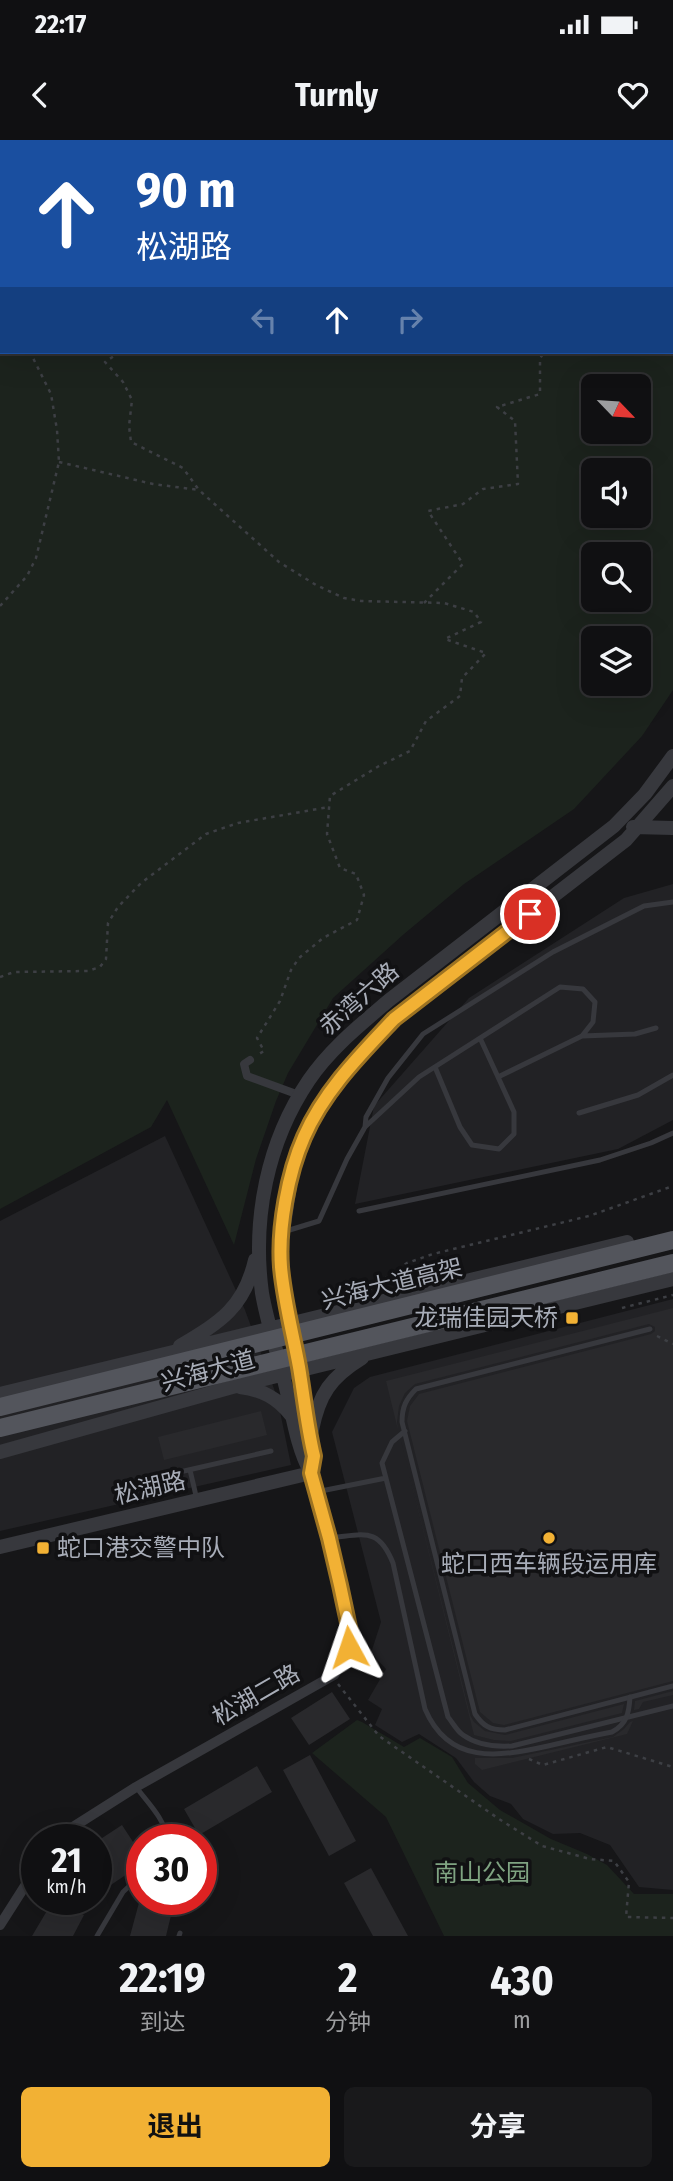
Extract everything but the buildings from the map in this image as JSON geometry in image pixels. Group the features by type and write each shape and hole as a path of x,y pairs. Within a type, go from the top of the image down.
{"main road":[{"name":"兴海大道高架","path":"0,1407 673,1240"},
{"name":"兴海大道高架","path":"0,1428 673,1263"}],"street":[{"name":"赤湾六路","path":"283,1374 262,1292 260,1212 267,1172 279,1135 299,1096 327,1058 356,1028 614,826 645,794 673,756"},
{"name":"赤湾六路","path":"299,1370 281,1266 282,1233 293,1166 320,1106 348,1069 394,1019 591,869 639,827 673,786"},
{"path":"614,826 673,828"},
{"path":"250,1060 244,1064 247,1076 299,1096"},
{"name":"兴海大道","path":"0,1394 673,1231"},
{"path":"166,1354 209,1329 237,1303 247,1289 259,1245"},
{"name":"兴海大道","path":"0,1452 236,1386 673,1279"},
{"path":"310,1439 315,1412 328,1385 338,1374 372,1352"},
{"path":"299,1370 314,1456 311,1473"},
{"path":"283,1374 303,1458 311,1473"},
{"path":"236,1386 266,1392 293,1417"},
{"name":"松湖二路","path":"78,1824 136,1787 334,1675 346,1656 350,1632 311,1473"},
{"name":"松湖路","path":"0,1547 311,1473"},
{"path":"0,1925 21,1892"}],"lane":[{"path":"365,1127 366,1117 388,1077 423,1034 553,951 644,905 673,902"},
{"path":"282,1233 319,1221 347,1159 365,1127 419,1077 560,987 583,989 595,1002 593,1022 582,1036"},
{"path":"498,1077 582,1036 635,1034 656,1028"},
{"path":"435,1067 460,1127 472,1144 499,1149 513,1134 514,1112 480,1038"},
{"path":"579,1113 638,1095 673,1075"},
{"path":"359,1211 600,1160 673,1133"},
{"path":"650,1329 416,1389 407,1398 402,1410 405,1435 475,1714 482,1725 494,1730 505,1730 673,1686"},
{"path":"405,1430 392,1442 382,1463 448,1717 462,1735 496,1747 673,1706"},
{"path":"171,1474 271,1451"},
{"path":"190,1470 197,1500"},
{"path":"316,1492 386,1478"},
{"path":"329,1538 365,1535 386,1544 393,1563 425,1709 431,1723 453,1744 473,1753 509,1754 612,1732 622,1726 629,1713 630,1697"},
{"path":"136,1787 163,1824"},
{"path":"97,1936 126,1889"}],"path":[{"path":"0,606 27,576 36,558 59,462 51,394 31,354"},
{"path":"117,354 105,362 124,382 132,400 129,426 131,442 183,468 199,490 279,562 316,585 344,598 444,603 474,612 481,622 445,639 486,653 462,678 460,696 426,721 410,751 379,766 330,796 327,834 340,868 356,874 364,895 357,920 323,938 299,958 290,970 280,1000 257,1038 264,1051 250,1060"},
{"path":"424,603 463,564 428,511 463,504 483,489 518,484 515,421 497,407 540,394 540,358 543,354"},
{"path":"59,462 153,484 199,490"},
{"path":"0,977 14,972 88,971 100,967 106,959 108,923 118,907 141,883 206,834 238,823 329,807"},
{"path":"368,1291 407,1263 445,1251 589,1216 673,1186"},
{"path":"622,1308 673,1295"},
{"path":"650,1329 673,1344"},
{"path":"334,1675 339,1686 379,1736 499,1819 542,1846 590,1859 614,1861 628,1882 626,1917 673,1918"},
{"path":"522,1743 525,1755 531,1761 542,1765 607,1748 673,1767"}],"shaded area":[{"path":"673,884 673,1120 618,1149 355,1204 374,1106 469,998 624,898"},
{"path":"165,1136 245,1310 277,1397 291,1465 0,1531 0,1221"},
{"name":"蛇口西车辆段运用库","path":"673,1299 673,1890 639,1887 610,1845 580,1833 553,1834 523,1819 511,1804 490,1796 474,1782 456,1758 419,1734 402,1742 375,1725 382,1709 368,1700 386,1669 371,1653 381,1622 332,1432 354,1388 370,1377"}],"green space":[{"path":"0,354 673,354 673,690 642,736 574,809 464,884 333,998 288,1073 276,1101 256,1159 234,1245 167,1100 151,1127 0,1209"},
{"name":"南山公园","path":"357,1720 404,1747 420,1738 452,1757 468,1783 500,1810 551,1839 607,1865 634,1894 673,1894 673,1936 444,1936 386,1817 312,1753"}],"place":[{"name":"龙瑞佳园天桥","path":"572,1318"},
{"name":"蛇口西车辆段运用库","path":"549,1538"},
{"name":"蛇口港交警中队","path":"43,1548"}],"route":[{"path":"349,1647 350,1632 340,1585 311,1473 314,1456 281,1266 282,1233 293,1166 320,1106 339,1080 394,1019 530,914"}]}
